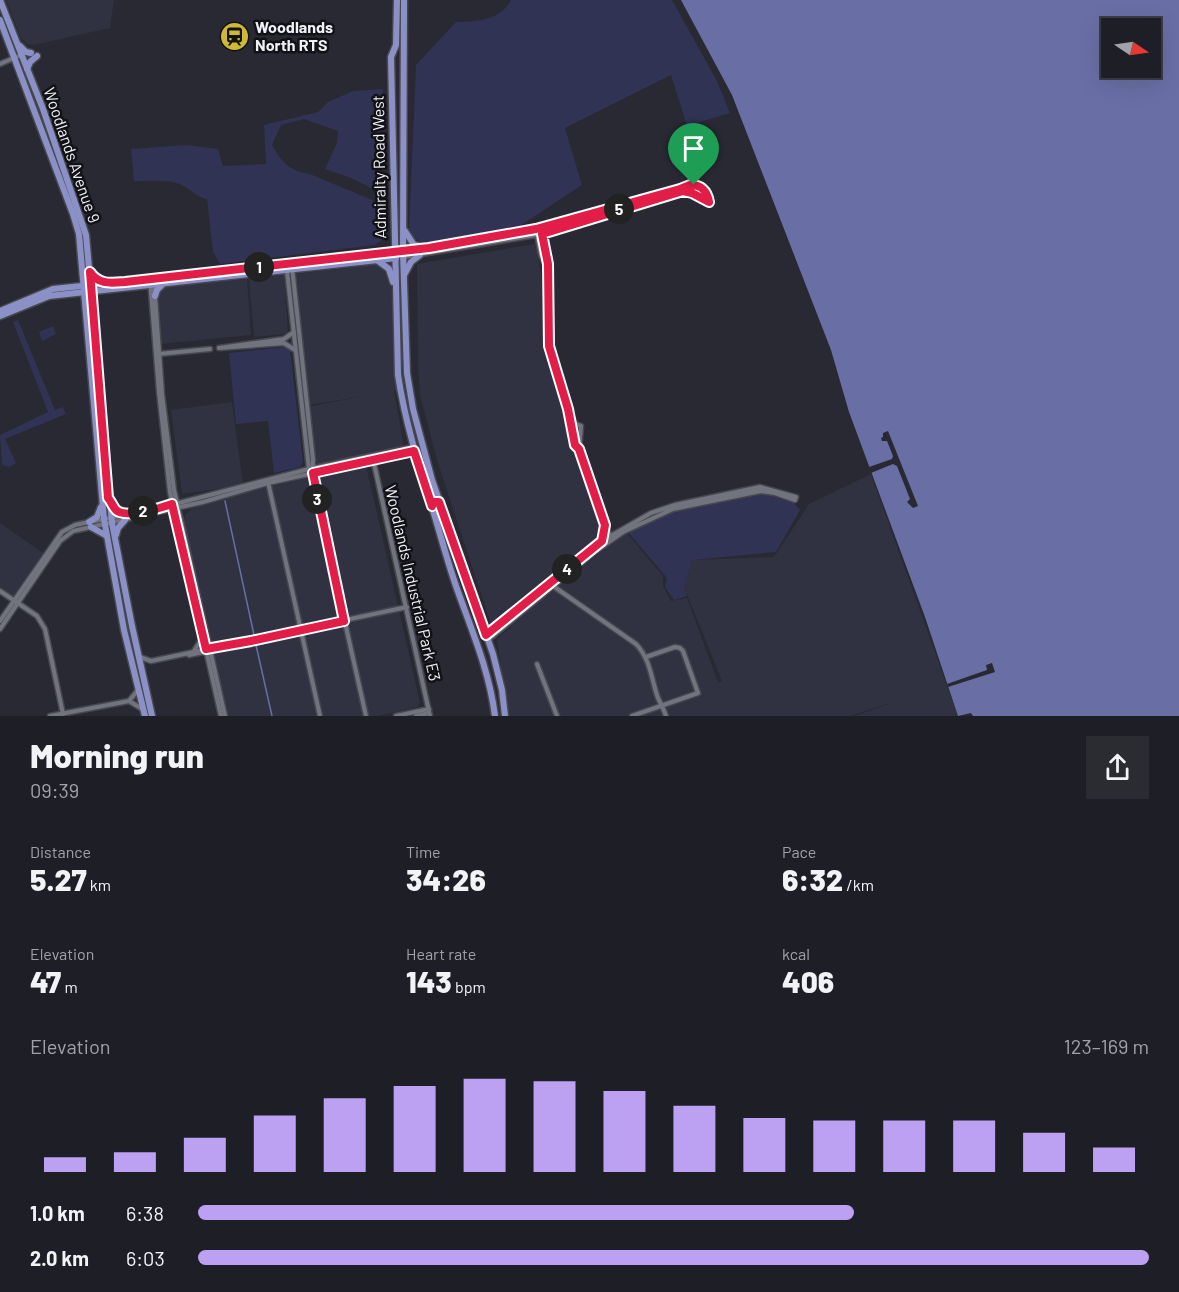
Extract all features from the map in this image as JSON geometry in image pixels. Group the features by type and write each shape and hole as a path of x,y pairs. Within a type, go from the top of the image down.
{"main road":[{"name":"Woodlands Avenue 9","path":"0,0 13,35 17,59 27,70 43,109 84,228 90,272 88,287"},
{"name":"Admiralty Road West","path":"397,0 396,45 391,57 398,375 413,449 456,588 482,656 495,716"},
{"name":"Admiralty Road West","path":"404,0 403,278 407,373 413,409 433,482 487,637 501,688 505,716"},
{"name":"Woodlands Avenue 9","path":"0,20 17,59 34,113 79,234 88,287 108,521 152,716"},
{"path":"13,35 21,49 34,55 27,70"},
{"path":"392,113 398,118 401,116 404,102"},
{"path":"34,113 37,106 43,109"},
{"path":"393,130 396,122 402,123 404,128"},
{"path":"50,156 56,156 57,150"},
{"path":"403,228 414,245 429,248"},
{"path":"90,272 107,286 140,286 152,282 289,267 330,266 380,257 389,249 394,235"},
{"path":"0,313 71,289 403,254"},
{"path":"403,278 411,262 420,255"},
{"path":"380,257 389,269 395,289"},
{"path":"71,289 79,279 83,268"},
{"path":"140,286 153,296 166,282"},
{"path":"71,289 90,307 98,294 107,286"},
{"path":"424,487 430,488 433,482"},
{"path":"125,520 111,537 90,524 100,514 105,499 118,511 132,513"},
{"path":"432,506 434,502 439,502"},
{"name":"Woodlands Avenue 9","path":"111,537 124,630 144,713"}],"street":[{"path":"0,64 17,59"},
{"path":"690,185 702,188 708,196 709,202 683,191 539,235 420,255 403,254 538,229 690,185"},
{"path":"538,229 544,266 548,270 549,346 573,425 575,445 579,449 610,537"},
{"path":"289,267 296,351 311,472 366,716"},
{"path":"289,267 311,472"},
{"path":"152,282 159,392 172,491 223,716"},
{"path":"153,296 168,458"},
{"path":"294,332 284,339 219,348 284,344 296,351"},
{"path":"158,354 210,349"},
{"path":"573,425 580,424 582,430 579,449"},
{"path":"0,621 62,532 75,525 125,520 190,500 413,449"},
{"name":"Woodlands Industrial Park E3","path":"372,457 429,713"},
{"path":"175,506 189,506 268,482"},
{"path":"268,482 320,716"},
{"path":"551,585 602,541 675,505 760,487 795,499"},
{"path":"172,491 181,498 190,500"},
{"path":"162,510 172,491"},
{"path":"179,523 189,506"},
{"path":"108,521 132,513 162,510 168,512 179,523 203,637 208,649"},
{"path":"0,629 65,536 90,524"},
{"path":"602,541 605,525"},
{"path":"487,637 610,537"},
{"path":"551,585 636,644 646,657 658,699 666,716"},
{"path":"0,591 37,616 45,629 63,714"},
{"path":"140,657 150,661 407,607"},
{"path":"194,651 203,637"},
{"path":"632,716 698,693 680,648 675,647 646,657"},
{"path":"143,672 152,663 208,649"},
{"path":"537,664 557,716"},
{"path":"50,716 129,701 139,689"},
{"path":"129,701 144,713"},
{"path":"396,716 429,713"},
{"path":"416,716 429,713"}],"shaded area":[{"path":"6,0 114,0 110,28 33,45 27,44 21,38"},
{"path":"511,0 672,0 717,81 730,113 687,126 671,75 565,128 582,185 517,228 426,244 414,238 409,231 416,65 456,22 494,16"},
{"path":"681,0 1179,0 1179,716 973,716 971,713 958,716 925,617 849,412 831,350 732,95"},
{"path":"383,89 380,127 381,193 351,178 325,169 337,143 338,131 304,119 281,125 272,145 291,168 372,200 387,234 375,245 220,264 213,252 207,199 177,183 134,181 131,149 187,145 218,149 223,166 266,164 264,125 318,112 328,102 353,91"},
{"path":"535,244 568,402 565,420 570,444 602,529 599,536 491,624 437,460 420,395 417,264"},
{"path":"378,264 391,277 397,391 394,391 404,446 317,465 307,407 359,397 309,405 296,274"},
{"path":"284,275 288,331 286,334 254,337 249,279"},
{"path":"247,279 251,335 161,344 157,286"},
{"path":"18,320 55,410 63,407 66,414 5,439 16,463 10,467 2,465 0,435 48,412 13,322"},
{"path":"53,326 56,334 42,341 39,332"},
{"path":"285,347 290,350 303,462 300,467 274,473 268,421 236,424 229,353"},
{"path":"232,402 243,485 182,494 171,410"},
{"path":"366,465 420,703 417,707 378,716 228,716 184,522 185,515 192,509 246,492"},
{"path":"871,474 958,716 855,716 896,701 850,716 508,716 497,639 553,589 626,532 663,576 663,586 671,601 687,598 718,682 722,681 684,587 693,560 774,557 809,504"},
{"path":"765,492 794,503 800,510 776,552 693,560 684,587 687,596 674,600 665,587 667,578 627,531 676,509"},
{"path":"0,523 43,553 13,597 0,588"}],"pier":[{"path":"888,431 918,506 913,508 907,502 910,499 897,466 893,464 871,473 869,467 892,459 887,441 882,441 881,438 883,433"},
{"path":"992,663 995,672 948,687 947,684 987,670 986,665"}],"waterway":[{"path":"225,501 254,635"},
{"path":"256,645 272,716"}],"place":[{"name":"Woodlands North RTS","path":"234,36"}],"route":[{"path":"694,185 706,192 709,202 683,191 542,234 549,276 549,346 568,409 575,445 579,449 605,525 602,541 486,635 439,502 434,502 432,506 414,451 313,473 344,621 206,649 172,504 132,513 118,511 108,498 90,272 99,281 125,282 429,248 536,229 694,185"}]}
